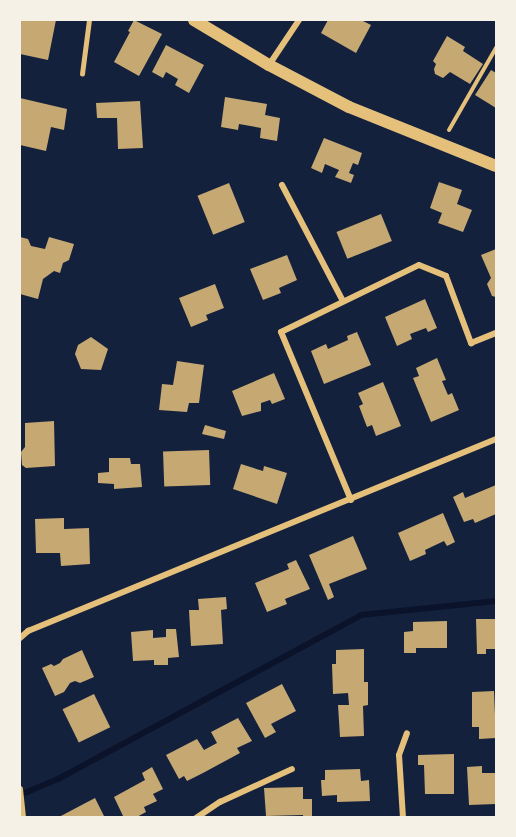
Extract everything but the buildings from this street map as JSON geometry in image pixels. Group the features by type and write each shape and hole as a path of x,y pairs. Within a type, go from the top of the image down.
{"main road":[{"path":"194,20 269,65 349,107 496,166"}],"street":[{"path":"269,65 299,20"},
{"path":"282,185 343,301"},
{"path":"351,500 281,332 419,265 446,276 471,343 496,333"},
{"path":"20,638 28,631 496,439"},
{"path":"403,818 399,755 407,733"},
{"path":"196,818 220,802 292,769"},
{"path":"20,789 23,818"}],"lane":[{"path":"82,74 89,20"}],"path":[{"path":"441,145 496,48"}],"waterway":[{"path":"20,795 60,778 361,615 496,601"}]}
